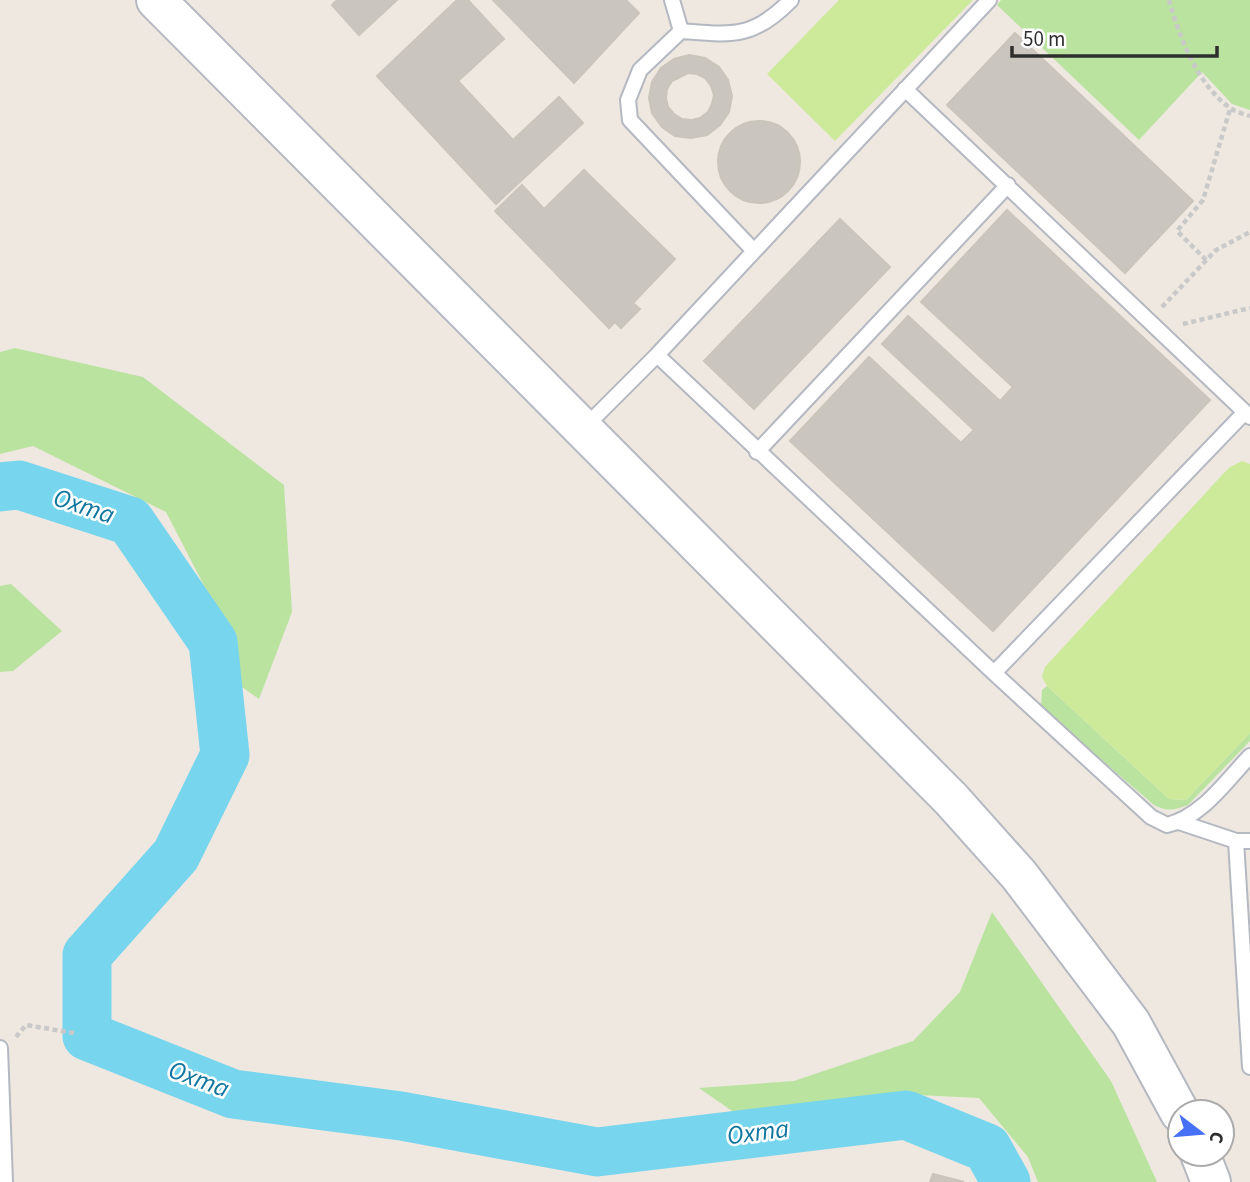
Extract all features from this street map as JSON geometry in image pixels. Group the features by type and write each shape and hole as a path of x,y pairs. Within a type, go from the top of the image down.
{"main road":[{"path":"156,0 951,799 1019,874 1131,1023 1172,1098"}],"lane":[{"path":"672,0 681,30"},
{"path":"754,251 630,120 628,100 640,70 681,30 733,34 760,27 791,0"},
{"path":"582,430 657,355 989,0"},
{"path":"905,89 1247,414 994,673"},
{"path":"757,452 1008,186"},
{"path":"657,355 757,452 1151,817 1167,825 1179,822 1200,809 1250,756"},
{"path":"1179,822 1243,841 1250,1067"},
{"path":"0,1050 5,1182"}],"path":[{"path":"1169,0 1178,32 1200,76 1230,109 1250,116"},
{"path":"1206,260 1177,231 1203,200 1230,109"},
{"path":"1154,325 1216,250 1250,232"},
{"path":"1154,325 1250,308"},
{"path":"0,1050 26,1025 74,1033"}],"green space":[{"path":"839,0 973,0 835,141 767,74"},
{"path":"1001,0 1250,0 1250,110 1232,104 1202,72 1139,140 997,5"},
{"path":"15,348 143,377 284,485 292,612 259,699 235,682 230,636 166,512 33,446 0,454 0,352"},
{"path":"1242,461 1250,464 1250,733 1186,800 1169,799 1047,686 1042,677 1045,667 1222,475"},
{"path":"11,584 62,631 13,671 0,672 0,586"},
{"path":"1047,686 1169,799 1186,800 1250,733 1250,741 1188,805 1163,809 1154,805 1041,708 1042,690"},
{"path":"992,912 1111,1081 1157,1182 1038,1182 1028,1157 979,1098 897,1094 852,1113 785,1113 745,1120 699,1088 794,1081 913,1041 960,992"}],"building":[{"path":"337,0 397,0 359,35 332,5"},
{"path":"457,0 468,0 504,39 458,81 513,140 559,97 583,123 496,204 377,76"},
{"path":"493,0 626,0 639,13 574,83"},
{"path":"1015,33 1193,201 1125,273 947,105"},
{"path":"689,55 705,58 719,67 728,80 732,96 729,112 720,125 707,135 691,138 675,136 662,127 652,113 649,98 652,82 661,68 674,59","holes":["688,73 705,78 711,86 714,95 712,104 708,112 700,118 682,119 668,107 667,89 672,81"]},
{"path":"759,121 775,124 788,133 797,146 800,162 797,178 788,191 775,200 759,203 743,200 730,191 721,178 718,162 721,146 730,133 743,124"},
{"path":"584,170 675,259 633,303 640,309 621,328 615,322 609,328 495,211 522,185 544,209"},
{"path":"1007,210 1210,400 993,631 790,441 869,357 961,443 974,430 882,344 908,316 1000,401 1013,387 921,302"},
{"path":"840,219 890,267 754,409 704,361"},
{"path":"933,1174 964,1182 930,1182"}],"waterway":[{"name":"Охта","path":"0,487 19,485 130,521 213,642 225,755 176,855 87,955 87,1036 233,1094 401,1116 597,1152 906,1115 987,1148 1006,1182"}]}
